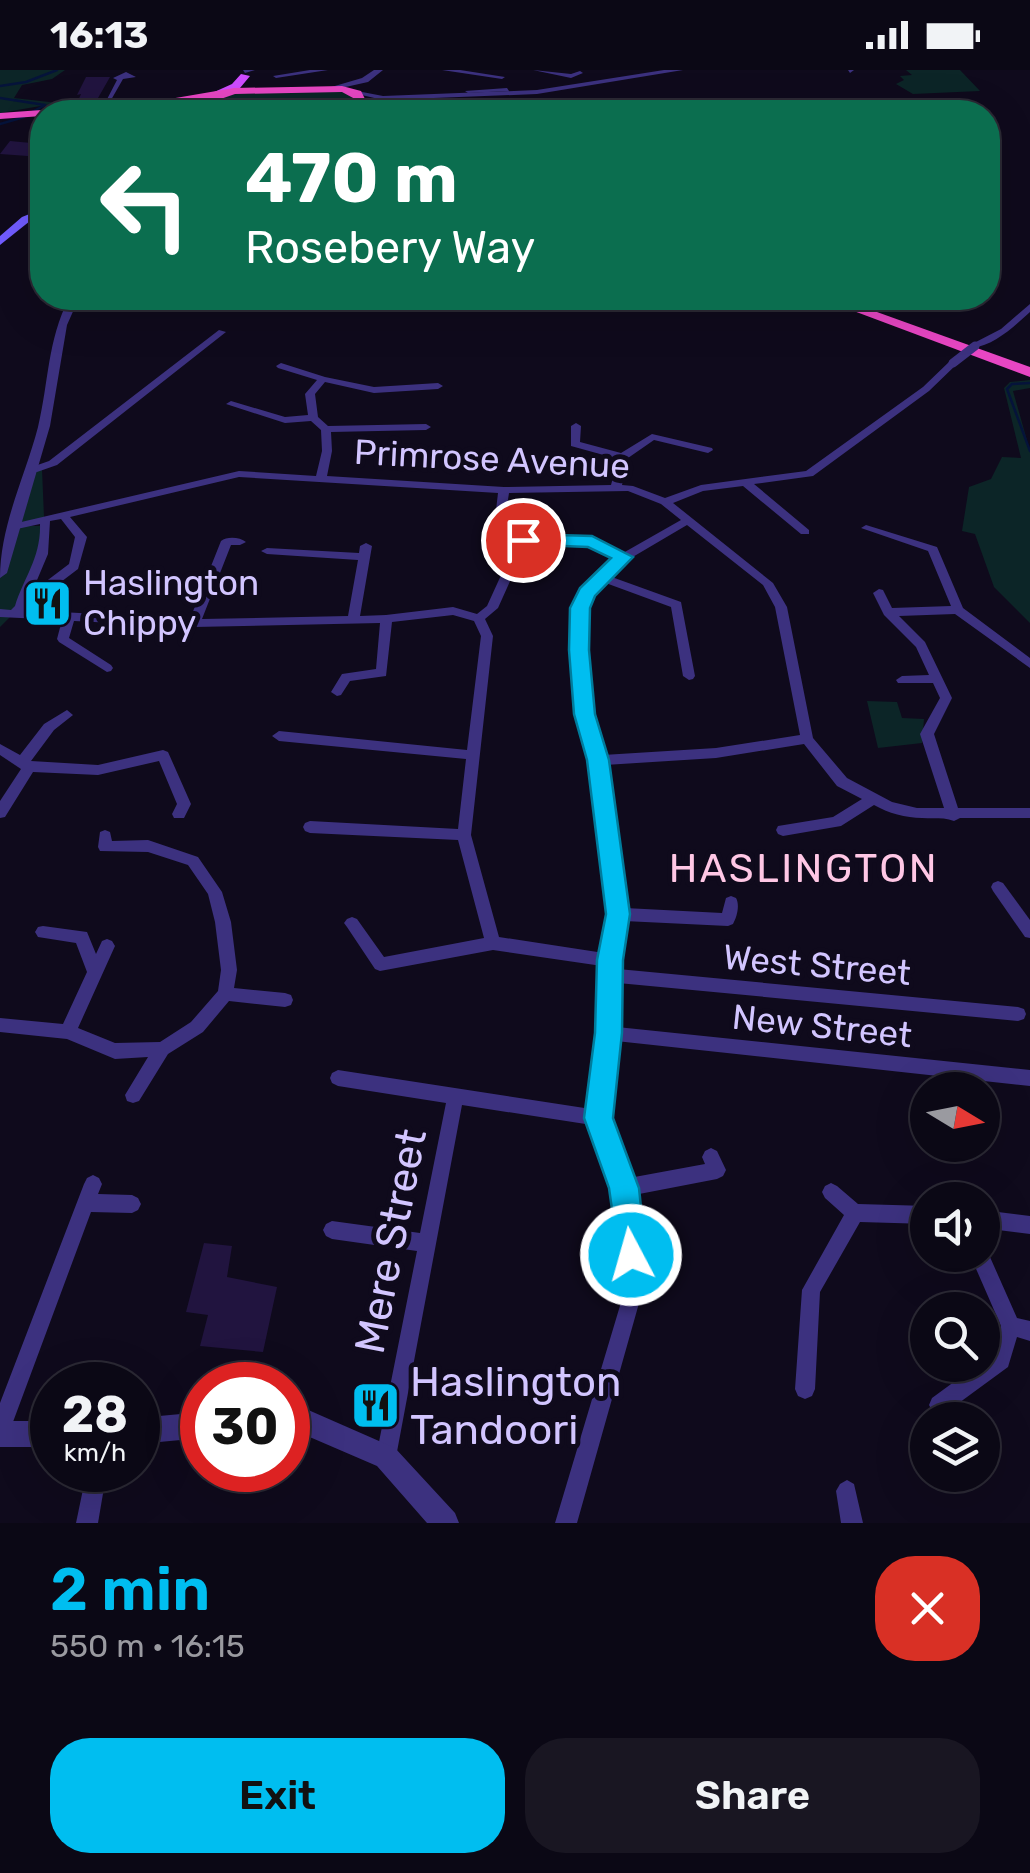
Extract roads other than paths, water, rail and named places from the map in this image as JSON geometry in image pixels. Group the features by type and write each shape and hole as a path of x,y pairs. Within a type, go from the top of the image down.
{"highway":[{"path":"188,100 332,84 357,98"},
{"path":"210,100 214,96"},
{"path":"349,100 357,98"},
{"path":"0,116 30,112"},
{"path":"859,310 1030,372"}],"main road":[{"path":"247,72 253,87 268,90"},
{"path":"214,96 236,86 247,72"},
{"path":"0,242 30,217"}],"street":[{"path":"276,76 322,70 332,84 364,80 379,70"},
{"path":"445,70 504,74 507,92"},
{"path":"536,70 571,76 580,72"},
{"path":"364,80 357,98 575,88 679,70"},
{"path":"108,100 120,80"},
{"path":"468,91 507,92"},
{"path":"664,502 701,488 809,474 1030,308"},
{"path":"0,573 33,470 52,396 61,324 68,310"},
{"path":"33,470 53,463 222,332"},
{"path":"281,366 374,390 438,386"},
{"path":"313,418 310,394 323,379"},
{"path":"231,404 285,420 313,418 326,428 426,427"},
{"path":"576,426 575,444 622,458"},
{"path":"320,478 328,451 326,428"},
{"path":"616,487 622,458 652,436 708,450"},
{"name":"Primrose Avenue","path":"16,526 239,474 504,490 616,487 664,502 768,583 782,607 807,739 842,782 872,800 903,810 954,816 1030,813"},
{"path":"745,482 805,532"},
{"path":"504,490 500,519 510,534 523,540 592,542 623,557"},
{"path":"16,610 74,566 81,538 64,516"},
{"path":"566,1523 634,1289 624,1188 598,1118 618,914 598,760 584,714 580,608 601,577 623,557 688,520"},
{"path":"16,610 42,564 47,542 45,521"},
{"path":"866,528 933,549 958,610 1030,664"},
{"path":"478,618 492,608 523,540"},
{"path":"194,622 233,542"},
{"path":"268,550 364,552 352,621"},
{"path":"601,577 677,605 688,676"},
{"path":"879,593 888,612 921,645 946,698 943,708 930,721 929,746 954,816"},
{"path":"0,613 16,610 194,622 352,621 453,611 478,618 487,636 464,835 493,942"},
{"path":"888,612 958,610"},
{"path":"68,615 63,640 107,668"},
{"path":"337,692 346,677 382,674 386,619"},
{"path":"902,680 938,679"},
{"path":"0,813 49,727 68,714"},
{"path":"279,736 472,756"},
{"path":"598,760 716,753 807,739"},
{"path":"0,748 26,765 98,770 162,756 184,804 180,814"},
{"path":"784,830 836,822 872,800"},
{"path":"310,827 464,835"},
{"path":"102,847 148,846 193,861 216,892 229,970 225,994 198,1027 162,1049 132,1096"},
{"path":"998,887 1030,932"},
{"path":"618,914 728,920 731,902"},
{"name":"West Street","path":"352,923 380,964 493,942 610,968 1018,1014"},
{"path":"43,932 82,937 95,972"},
{"path":"68,1032 108,946"},
{"path":"225,994 285,1000"},
{"path":"0,1026 68,1032 115,1052 162,1049"},
{"name":"New Street","path":"608,1033 1030,1078"},
{"path":"338,1078 598,1118"},
{"name":"Mere Street","path":"386,1457 455,1098"},
{"path":"624,1188 717,1170 711,1157"},
{"path":"830,1192 855,1213 910,1215"},
{"path":"30,1433 0,1432 90,1194 132,1204"},
{"path":"805,1389 811,1290 855,1213"},
{"path":"1000,1221 1030,1225"},
{"path":"332,1230 428,1243"},
{"path":"943,1402 1001,1360 1020,1329 988,1272"},
{"path":"310,1424 386,1457 445,1523"},
{"path":"847,1491 852,1523"},
{"path":"87,1523 93,1492"}],"waterway":[{"path":"0,86 26,82 57,70"},
{"path":"0,98 30,103"},
{"path":"0,124 24,117"},
{"path":"1030,383 1012,384 1007,389 1030,451"}],"place":[{"name":"Haslington Chippy","path":"48,603"},
{"name":"Haslington Tandoori","path":"375,1405"}],"district":[{"name":"HASLINGTON","path":"804,868"}]}
